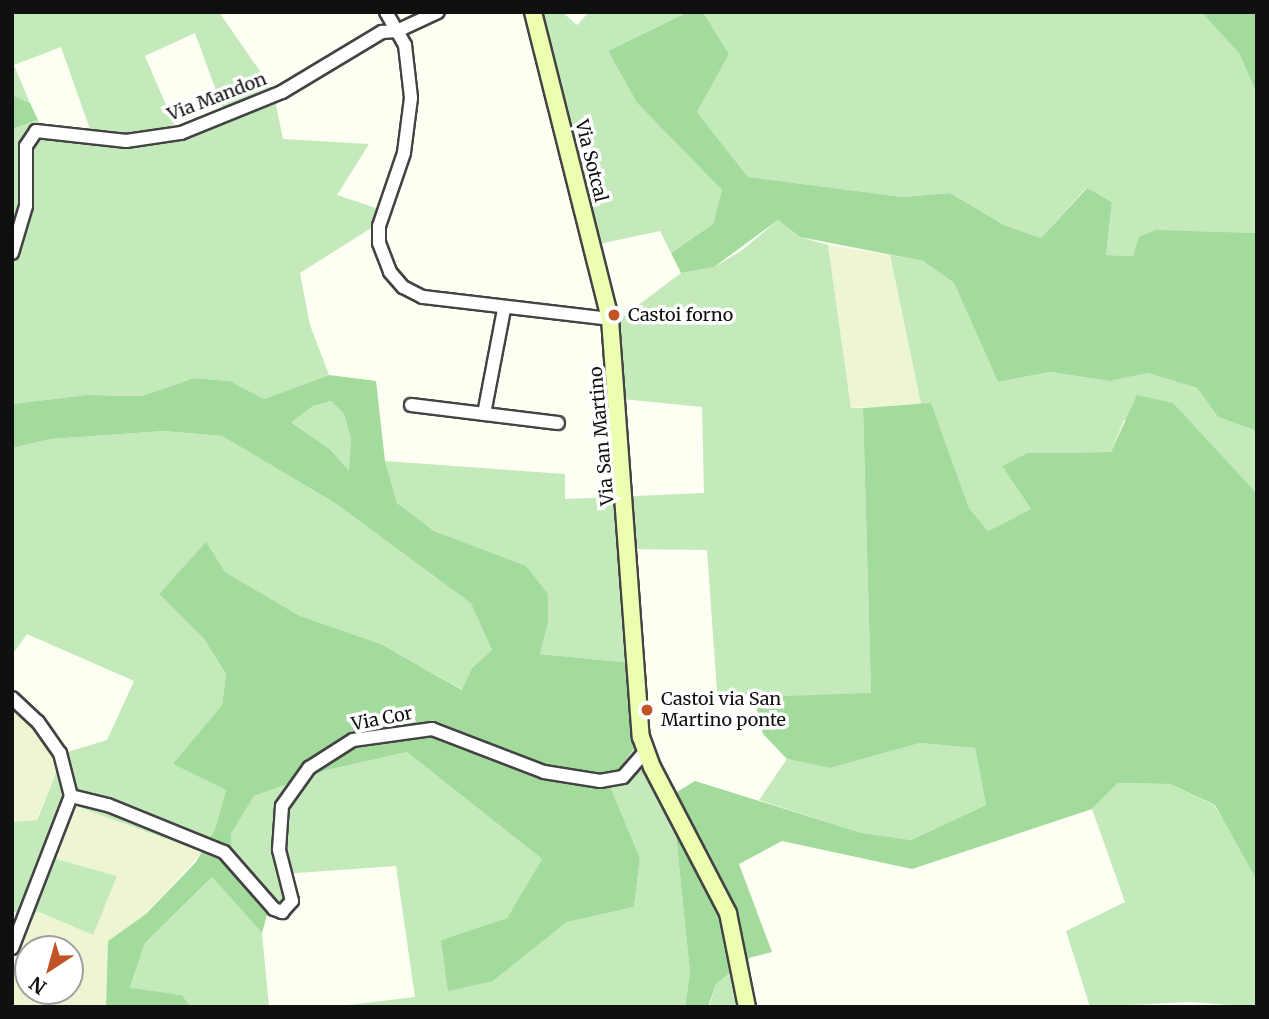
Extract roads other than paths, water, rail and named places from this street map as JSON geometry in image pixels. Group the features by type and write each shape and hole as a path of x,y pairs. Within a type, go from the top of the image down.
{"street":[{"path":"386,12 405,45 411,98 404,153 379,226 382,253 397,281 417,295 504,309 610,319"},
{"path":"397,31 438,12"},
{"name":"Via Sotcal","path":"533,12 610,319"},
{"name":"Via Mandon","path":"12,253 26,206 26,146 36,131 126,141 181,133 282,92 382,32 397,31"},
{"path":"484,414 504,309"},
{"name":"Via San Martino","path":"610,319 628,519 637,709 646,751 725,905 747,1007"},
{"path":"411,405 558,423"},
{"path":"12,698 38,722 60,753 71,796 12,948"},
{"name":"Via Cor","path":"71,796 108,805 224,852 274,909 282,912 292,901 279,850 282,807 309,768 353,740 432,729 544,772 600,781 623,777 646,751"}],"place":[{"name":"Castoi forno","path":"614,315"},
{"name":"Castoi via San Martino ponte","path":"647,710"}]}
